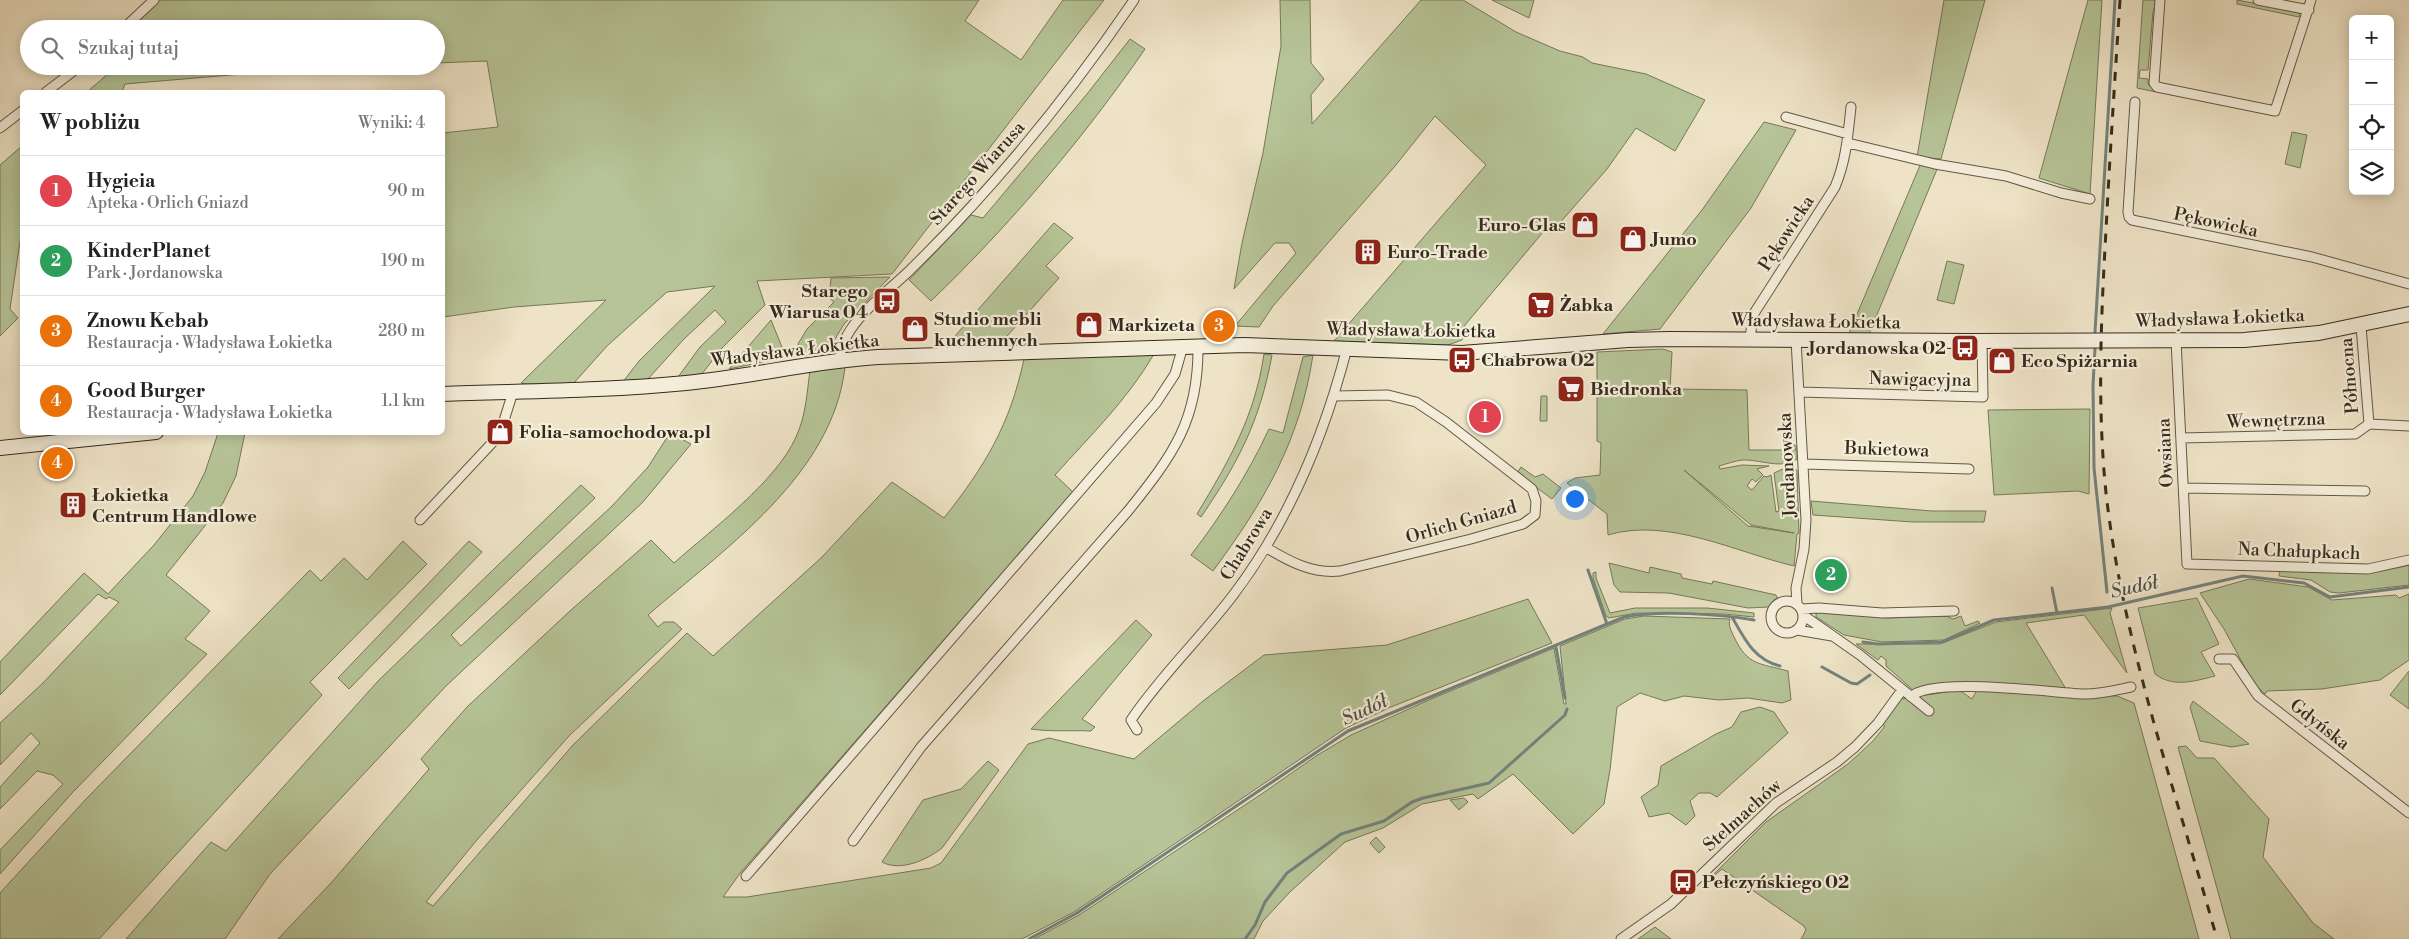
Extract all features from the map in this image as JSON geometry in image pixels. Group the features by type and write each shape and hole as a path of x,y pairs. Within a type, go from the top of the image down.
{"street":[{"path":"133,20 154,0"},
{"name":"Starego Wiarusa","path":"840,359 842,342 857,321 920,260 995,179 1045,120 1102,47 1134,0"},
{"path":"2160,0 2154,83 2157,87 2276,111 2311,0"},
{"path":"2258,0 2309,10"},
{"path":"49,90 68,75"},
{"name":"Pękowicka","path":"2135,102 2128,212 2132,220 2312,257 2409,284"},
{"name":"Pękowicka","path":"1750,339 1753,315 1835,187 1848,144 1851,107"},
{"path":"0,128 20,113"},
{"path":"1786,117 1848,134"},
{"path":"1848,144 1935,164 2006,176 2061,193 2090,199"},
{"name":"Władysława Łokietka","path":"445,394 603,390 688,383 840,359 1190,346 1347,348 1462,353 1628,340 1982,341 2278,338 2361,326 2409,314"},
{"name":"Północna","path":"2361,326 2369,424"},
{"name":"Jordanowska","path":"1796,340 1806,530 1796,588"},
{"name":"Owsiana","path":"2176,340 2187,564"},
{"name":"Nawigacyjna","path":"1799,392 1983,397 1982,341"},
{"path":"853,841 921,747 1128,511 1152,481 1176,444 1193,403 1198,375 1190,346"},
{"path":"746,876 1156,403 1190,346"},
{"name":"Chabrowa","path":"1137,730 1131,720 1142,703 1202,635 1267,548 1317,446 1334,396 1347,348"},
{"path":"420,520 492,443 501,430 513,392"},
{"name":"Orlich Gniazd","path":"1267,548 1290,562 1311,569 1327,573 1340,572 1523,524 1535,515 1536,501 1532,489 1446,422 1416,402 1388,395 1334,396"},
{"path":"2369,424 2409,426"},
{"name":"Wewnętrzna","path":"2181,438 2355,434 2362,431 2369,424"},
{"path":"0,448 127,435"},
{"name":"Bukietowa","path":"1804,464 1969,468"},
{"path":"2184,488 2365,491"},
{"name":"Na Chałupkach","path":"2187,564 2368,569 2409,560"},
{"path":"1796,588 1786,601 1773,609 1772,624 1779,632 1784,634 1797,630 1833,636"},
{"path":"1796,588 1802,624 1797,630"},
{"path":"1786,601 1860,655 1929,711"},
{"path":"1800,610 1819,608 1882,613 1954,611"},
{"name":"Gdyńska","path":"2219,659 2233,659 2258,696 2409,813"},
{"path":"1911,697 1919,691 1972,688 1998,687 2088,694 2131,687"},
{"name":"Stelmachów","path":"1621,939 1671,904 1776,803 1856,747 1878,723 1902,690"}],"green space":[{"path":"158,0 979,0 965,21 1021,60 1063,0 1104,0 892,274 757,281 765,305 722,348 701,375 678,377 700,347 726,322 715,310 684,339 648,379 622,383 639,361 715,286 667,292 607,346 573,384 521,383 606,300 514,307 445,317 445,133 498,127 487,61 445,63 445,20 137,20"},
{"path":"1280,0 1310,0 1311,63 1324,79 1311,95 1312,124 1421,0 1463,0 1516,32 1560,51 1583,57 1592,63 1646,74 1705,100 1675,151 1636,128 1607,169 1551,233 1544,231 1465,325 1462,340 1448,345 1334,341 1486,165 1435,116 1395,166 1273,306 1259,327 1235,326 1296,253 1289,243 1275,243 1234,289 1242,243 1263,153 1281,46"},
{"path":"1492,0 1534,0 1529,18"},
{"path":"1944,0 1985,0 1941,159 1917,157"},
{"path":"2088,0 2102,0 2090,194 2039,178"},
{"path":"2143,0 2157,0 2153,12 2148,70 2140,70 2139,78 2148,79 2148,84 2156,92 2137,88"},
{"path":"2237,0 2296,11 2300,14 2299,17 2237,4"},
{"path":"1130,39 1145,49 1097,116 1017,212 931,301 909,280 971,215 983,218 1087,94"},
{"path":"107,75 230,75 125,84 123,90 89,90"},
{"path":"1764,122 1796,130 1751,208 1660,329 1603,334 1702,210"},
{"path":"2292,132 2307,135 2300,168 2285,164"},
{"path":"20,148 20,242 10,309 18,318 0,336 0,165"},
{"path":"1921,163 1938,167 1869,334 1849,333"},
{"path":"1054,223 1073,238 1046,266 1059,278 1000,344 948,344"},
{"path":"1947,261 1964,265 1954,304 1937,300"},
{"path":"890,277 844,324 832,344 822,354 803,356 798,344 807,329 834,302 829,298 831,278"},
{"path":"771,320 786,357 729,369"},
{"path":"1663,349 1672,352 1670,389 1747,390 1749,450 1796,450 1791,442 1797,447 1797,459 1784,464 1742,460 1719,466 1720,469 1742,465 1769,466 1757,469 1763,475 1756,482 1752,479 1747,486 1752,490 1764,476 1771,475 1776,512 1779,511 1774,473 1783,469 1797,470 1799,533 1797,534 1794,566 1678,533 1654,530 1608,535 1607,514 1567,483 1575,478 1600,475 1601,443 1597,441 1597,352","holes":["1684,470 1751,525 1794,533 1748,526"]},
{"path":"1154,354 1144,371 1120,402 1055,475 1073,492 741,872 723,897 747,897 931,868 941,863 1028,744 1049,738 1134,759 1203,701 1264,655 1387,645 1528,599 1552,643 1391,707 1346,728 1074,912 1022,939 278,939 331,883 429,769 421,759 467,707 571,610 651,540 674,563 724,520 774,471 787,454 799,429 804,412 810,370 845,367 836,406 820,442 797,476 741,536 648,615 658,627 664,622 674,622 682,629 569,736 476,841 426,902 433,906 573,745 687,633 713,656 822,557 892,482 944,518 972,481 994,444 1011,404 1024,359"},
{"path":"1264,354 1272,355 1254,421 1237,459 1201,517 1197,514 1230,456 1247,418 1260,377"},
{"path":"1313,355 1299,415 1277,469 1264,495 1213,571 1191,555 1233,494 1269,429 1283,433 1303,357"},
{"path":"1541,396 1547,396 1547,421 1540,421"},
{"path":"2090,409 2089,494 2078,491 1994,495 1988,410"},
{"path":"670,433 691,444 643,502 446,686 270,874 225,939 126,939 211,842 226,851 378,681 581,485 595,498 451,635 461,646 612,506 648,467"},
{"path":"217,435 245,435 236,476 223,503 166,575 210,611 185,639 207,654 73,792 0,874 0,850 63,784 53,775 37,771 0,809 0,787 40,743 31,733 0,765 0,723 43,683 119,602 109,597 106,599 98,594 0,695 0,662 84,573 108,594 154,545 193,496 205,472"},
{"path":"1521,467 1535,477 1543,474 1561,488 1552,499 1517,473"},
{"path":"1811,501 1932,511 1986,511 1984,522 1913,522 1813,515"},
{"path":"403,541 427,564 310,682 322,695 99,939 0,939 0,893 87,798 310,570 321,581 344,558 367,580"},
{"path":"469,541 482,552 349,689 338,678"},
{"path":"1609,563 1649,573 1650,567 1681,574 1682,578 1712,584 1713,581 1776,595 1778,600 1768,607 1748,608 1669,593 1620,592 1614,585"},
{"path":"2409,564 2409,585 2339,593 2330,592 2311,580 2279,576 2280,569"},
{"path":"1596,572 1596,578 1610,613 1635,608 1707,608 1754,613 1754,617 1724,614 1636,613 1609,618 1606,616 1593,578 1593,573"},
{"path":"2249,579 2308,587 2332,600 2396,595 2399,598 2409,594 2409,660 2380,680 2322,689 2267,691 2265,694 2254,684 2224,629 2200,593"},
{"path":"2197,598 2219,644 2201,652 2215,676 2184,682 2169,681 2155,674 2138,608"},
{"path":"2112,608 2110,613 2127,673 2084,615 2026,623 2066,689 1938,685 1913,690 1886,666 1886,660 1881,656 1878,660 1856,644 1940,644 1996,622"},
{"path":"1816,612 1889,618 1946,616 1953,619 1961,616 1965,626 1978,621 1980,623 1944,640 1882,642 1844,635 1816,617"},
{"path":"1644,616 1730,619 1730,626 1734,637 1744,653 1755,662 1788,671 1791,700 1782,703 1748,698 1719,700 1684,696 1665,701 1640,693 1617,707 1604,804 1573,834 1513,774 1478,799 1473,794 1422,804 1383,828 1345,842 1290,892 1263,921 1254,939 1034,939 1079,915 1316,756 1351,735 1431,699 1554,648 1564,704 1566,704 1560,646 1625,619"},
{"path":"1136,620 1152,635 1082,719 1095,727 1091,731 1031,729"},
{"path":"2409,671 2409,709 2390,695"},
{"path":"1959,690 1972,699 1977,690 2054,695 2117,696 2134,703 2199,939 1801,939 1806,930 1804,926 1722,869 1701,887 1766,822 1848,764 1873,741 1885,726 1882,724 1891,705 1901,699"},
{"path":"2193,701 2249,744 2232,747 2200,741 2190,707"},
{"path":"1760,707 1774,712 1788,733 1717,797 1710,793 1699,793 1690,801 1695,816 1686,825 1669,813 1649,817 1641,797 1658,785 1661,766 1716,734 1732,727 1741,712"},
{"path":"2186,746 2197,758 2214,758 2269,819 2263,857 2313,923 2334,939 2231,939 2178,747"},
{"path":"988,761 999,770 942,848 929,857 905,865 889,865 882,862 923,800 961,789"},
{"path":"1464,798 1468,802 1459,810 1450,800"},
{"path":"1376,837 1385,847 1379,853 1370,843"},
{"path":"1655,927 1671,939 1638,939"}],"waterway":[{"path":"2095,332 2115,0"},
{"path":"2095,349 2093,385 2094,468 2107,592"},
{"path":"1588,570 1607,624"},
{"name":"Sudół","path":"1863,642 1878,644 1942,642 1994,620 2108,607 2243,576 2304,583 2330,597 2409,587"},
{"path":"2052,588 2057,613"},
{"name":"Sudół","path":"1029,939 1077,913 1348,731 1624,617 1654,614 1689,614 1754,620"},
{"path":"1732,617 1751,647 1763,659 1780,666"},
{"path":"1556,647 1565,698"},
{"path":"1822,667 1851,683 1857,684 1870,675"},
{"path":"1245,939 1255,925 1265,902 1287,873 1341,834 1384,821 1412,802 1423,798 1489,783 1565,715 1567,709"}],"railway":[{"path":"2120,0 2101,329 2103,460 2106,493 2114,550 2138,662 2168,773 2217,939"}],"place":[{"name":"Euro-Glas","path":"1585,225"},
{"name":"Jumo","path":"1633,239"},
{"name":"Euro-Trade","path":"1368,252"},
{"name":"Starego Wiarusa 04","path":"887,301"},
{"name":"Żabka","path":"1541,305"},
{"name":"Markizeta","path":"1089,325"},
{"name":"Znowu Kebab","path":"1219,326"},
{"name":"Studio mebli kuchennych","path":"915,329"},
{"name":"Jordanowska 02","path":"1965,348"},
{"name":"Chabrowa 02","path":"1462,360"},
{"name":"Eco Spiżarnia","path":"2002,361"},
{"name":"Biedronka","path":"1571,389"},
{"name":"Hygieia","path":"1485,417"},
{"name":"Folia-samochodowa.pl","path":"500,432"},
{"name":"Good Burger","path":"57,463"},
{"name":"Łokietka Centrum Handlowe","path":"73,505"},
{"name":"KinderPlanet","path":"1831,575"},
{"name":"Pełczyńskiego 02","path":"1683,882"}]}
